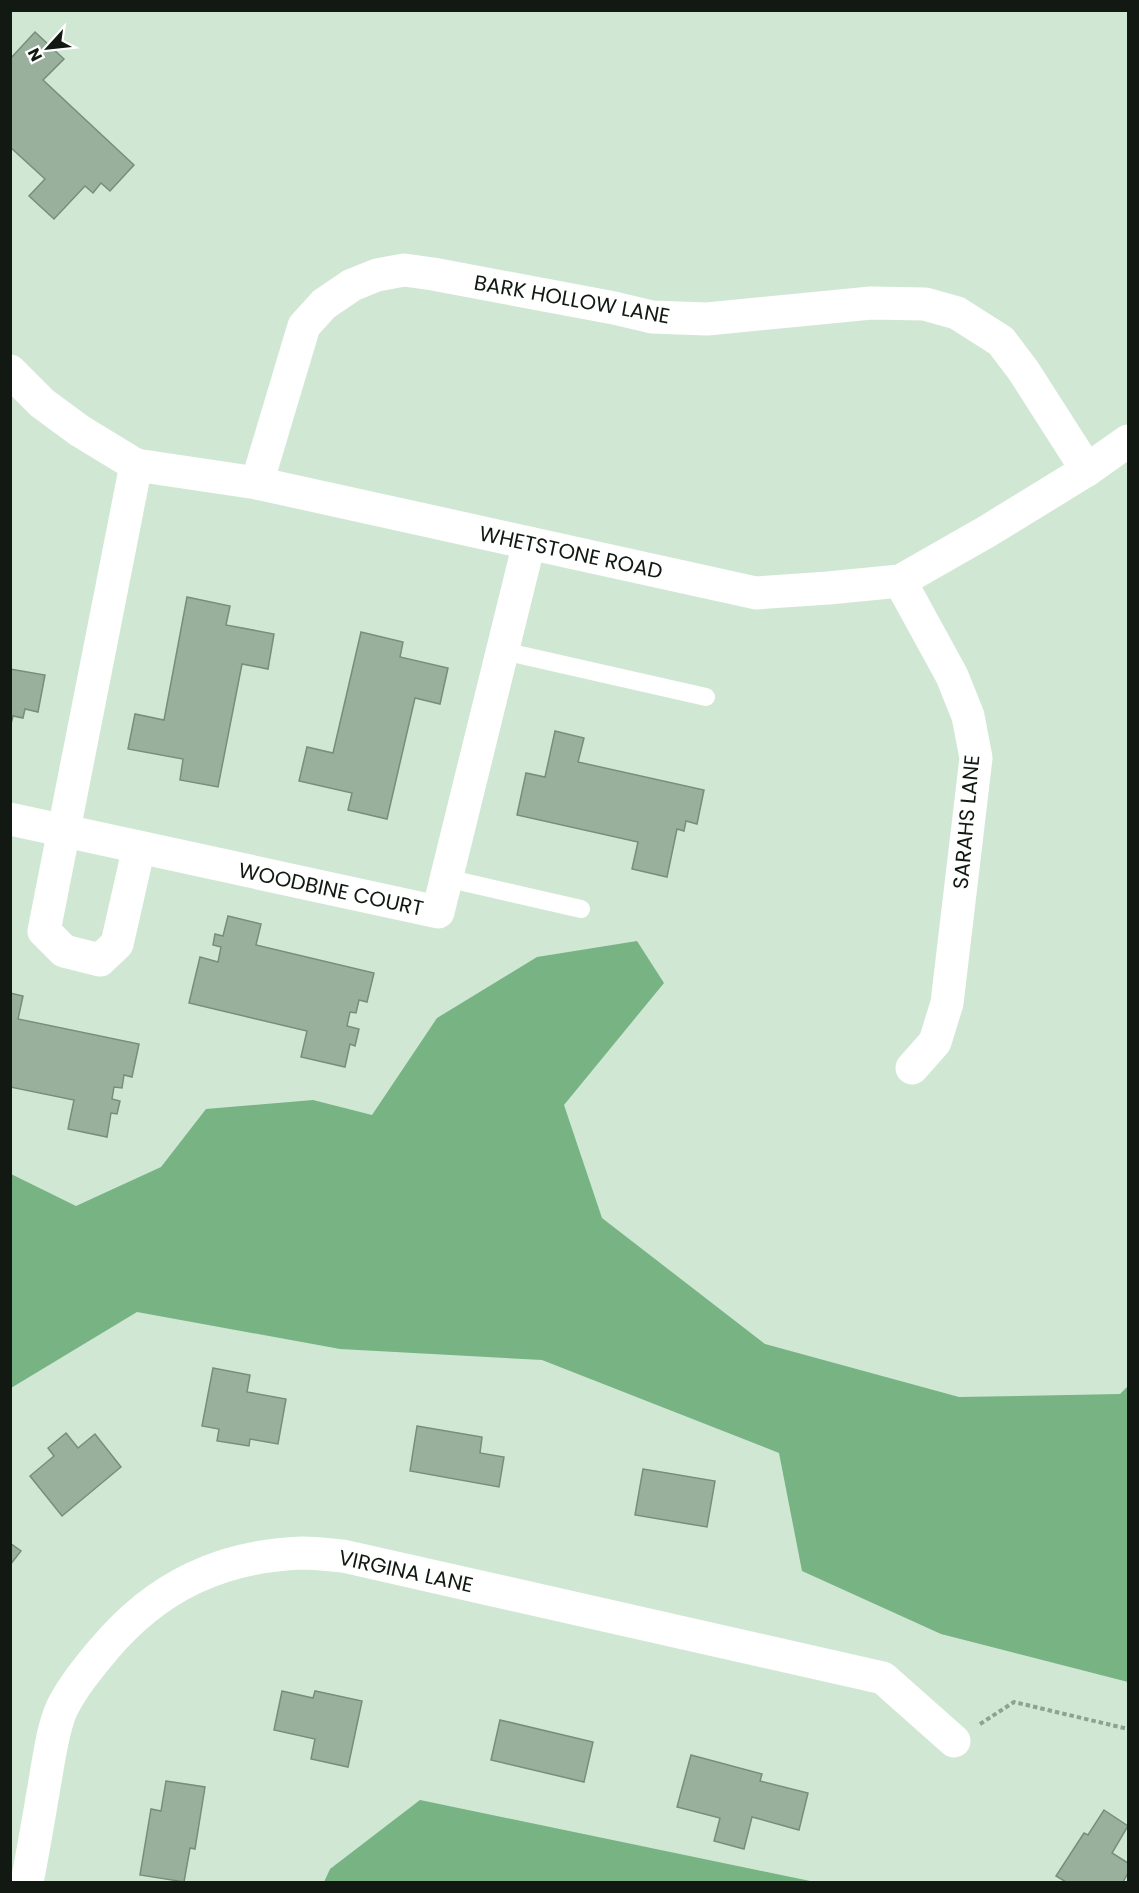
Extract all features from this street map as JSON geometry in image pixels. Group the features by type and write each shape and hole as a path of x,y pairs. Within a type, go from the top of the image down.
{"street":[{"name":"BARK HOLLOW LANE","path":"258,483 304,326 324,304 352,285 377,275 404,270 614,308 652,318 707,319 872,303 925,304 957,313 1001,341 1023,370 1087,470"},
{"name":"WHETSTONE ROAD","path":"10,371 42,403 80,431 136,465 258,483 756,592 900,581 1087,470 1128,441"},
{"path":"136,465 44,931 64,951 100,960 117,944 139,847"},
{"name":"WOODBINE COURT","path":"10,819 438,912 530,543"},
{"name":"SARAHS LANE","path":"900,581 952,676 968,716 976,758 947,1003 935,1042 912,1068"},
{"name":"VIRGINA LANE","path":"27,1882 52,1744 62,1709 82,1676 119,1632 157,1598 204,1572 262,1556 305,1553 343,1556 883,1678 954,1741"}],"lane":[{"path":"503,651 706,697"},
{"path":"446,878 581,909"}],"path":[{"path":"954,1741 1014,1702 1128,1729"}],"green space":[{"path":"637,941 664,983 564,1105 602,1218 765,1344 959,1397 1120,1394 1128,1386 1128,1682 941,1634 802,1571 779,1453 542,1360 340,1349 137,1312 11,1388 11,1174 76,1206 161,1167 206,1109 313,1100 372,1115 437,1018 537,957"},
{"path":"420,1800 815,1882 324,1882 330,1869"}],"building":[{"path":"35,32 64,59 43,80 134,165 110,191 101,183 93,193 85,186 54,219 29,196 45,179 10,147 10,59"},
{"path":"187,597 230,606 226,625 274,634 268,669 242,664 218,787 180,780 183,759 128,749 135,714 164,720"},
{"path":"361,632 403,642 400,657 448,668 440,704 415,698 387,819 348,810 352,793 299,781 307,747 333,753"},
{"path":"10,669 45,675 38,712 25,709 23,718 13,716 10,728"},
{"path":"555,731 584,738 578,762 704,790 697,824 686,821 684,831 677,829 667,877 632,869 638,842 517,815 526,773 545,777"},
{"path":"228,916 261,924 256,945 374,973 367,1002 359,1000 356,1013 350,1012 347,1026 359,1029 355,1046 350,1044 345,1067 301,1057 307,1031 189,1003 200,957 218,962 221,947 213,945 215,934 223,936"},
{"path":"10,993 23,996 18,1019 139,1044 132,1077 124,1075 122,1088 114,1087 112,1099 120,1101 117,1114 111,1113 107,1137 68,1129 74,1100 10,1087"},
{"path":"213,1368 250,1375 247,1392 286,1399 278,1444 250,1439 249,1446 217,1441 219,1429 202,1426"},
{"path":"417,1426 482,1437 480,1453 504,1457 499,1487 410,1471"},
{"path":"66,1433 78,1448 95,1434 121,1467 62,1516 30,1476 54,1456 48,1448"},
{"path":"643,1469 715,1481 707,1527 635,1515"},
{"path":"10,1543 21,1551 10,1565"},
{"path":"282,1691 313,1698 315,1691 362,1701 348,1767 311,1759 315,1739 274,1730"},
{"path":"500,1720 593,1742 584,1782 491,1760"},
{"path":"691,1755 762,1774 760,1781 808,1793 799,1830 752,1817 744,1849 714,1841 720,1818 677,1807"},
{"path":"166,1781 205,1787 195,1849 190,1848 184,1882 140,1875 151,1809 161,1811"},
{"path":"1104,1810 1128,1826 1112,1853 1128,1863 1128,1873 1123,1882 1066,1882 1056,1876 1084,1833 1088,1835"}]}
